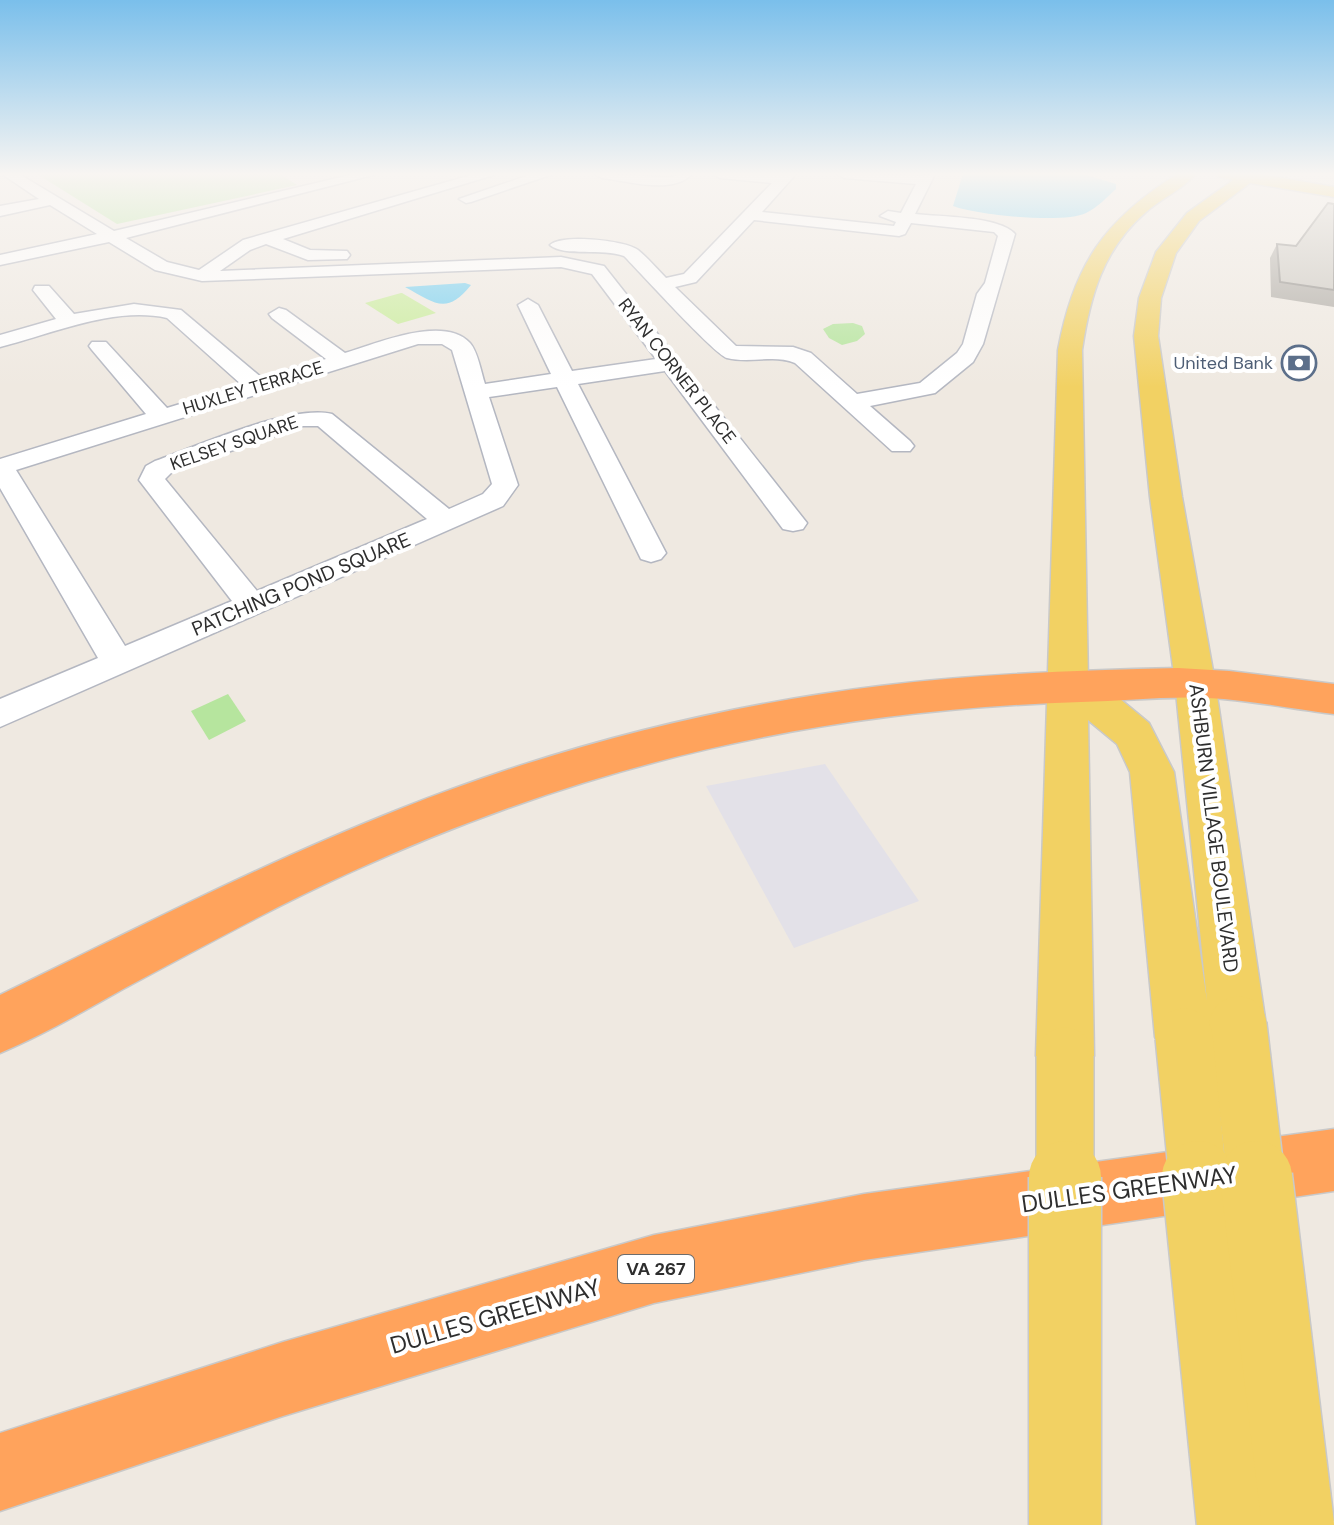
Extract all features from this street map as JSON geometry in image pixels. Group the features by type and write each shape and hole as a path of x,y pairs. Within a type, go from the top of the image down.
{"highway":[{"path":"0,1025 333,858 551,774 651,745 761,720 959,692 1195,682 1334,699"},
{"name":"DULLES GREENWAY","path":"0,1472 283,1379 654,1269 864,1227 1334,1160"}],"main road":[{"path":"1065,1525 1070,350 1081,290 1105,245"},
{"name":"ASHBURN VILLAGE BOULEVARD","path":"1172,245 1155,276 1148,311 1149,375 1195,682 1211,1031 1298,1525"},
{"path":"1067,688 1105,710 1134,734 1152,772 1211,1031 1233,1525"}],"street":[{"path":"0,260 70,245"},
{"name":"RYAN CORNER PLACE","path":"128,245 161,266 202,276 573,262 598,270 793,523"},
{"path":"202,276 228,260 239,248 248,245"},
{"path":"283,245 308,255 558,245"},
{"path":"602,245 630,252 730,352 740,355 786,351 795,354 901,446"},
{"path":"663,284 690,278 721,245"},
{"path":"852,402 927,388 965,357 973,344 986,294 994,283 1004,245"},
{"path":"42,290 71,323"},
{"path":"528,305 651,553"},
{"path":"0,341 133,309 174,314 258,387"},
{"path":"279,314 342,361"},
{"name":"HUXLEY TERRACE","path":"0,467 412,339 446,339 462,347 475,392"},
{"path":"99,346 162,417"},
{"path":"475,392 669,364"},
{"name":"PATCHING POND SQUARE","path":"0,714 493,500 505,485 475,392"},
{"name":"KELSEY SQUARE","path":"252,605 152,480 155,472 164,466 301,419 324,419 446,521"},
{"path":"0,467 118,663"}],"shaded area":[{"path":"825,764 919,901 794,948 706,786"}],"green space":[{"path":"401,293 436,313 398,324 365,303"},
{"path":"833,324 862,326 865,334 857,341 842,345 829,338 823,329"},
{"path":"228,694 246,721 209,740 191,711"}],"water":[{"path":"471,285 462,295 454,301 440,304 405,287"}],"building":[{"path":"1277,245 1334,245 1334,290 1280,282"}],"place":[{"name":"United Bank","path":"1299,363"}]}
